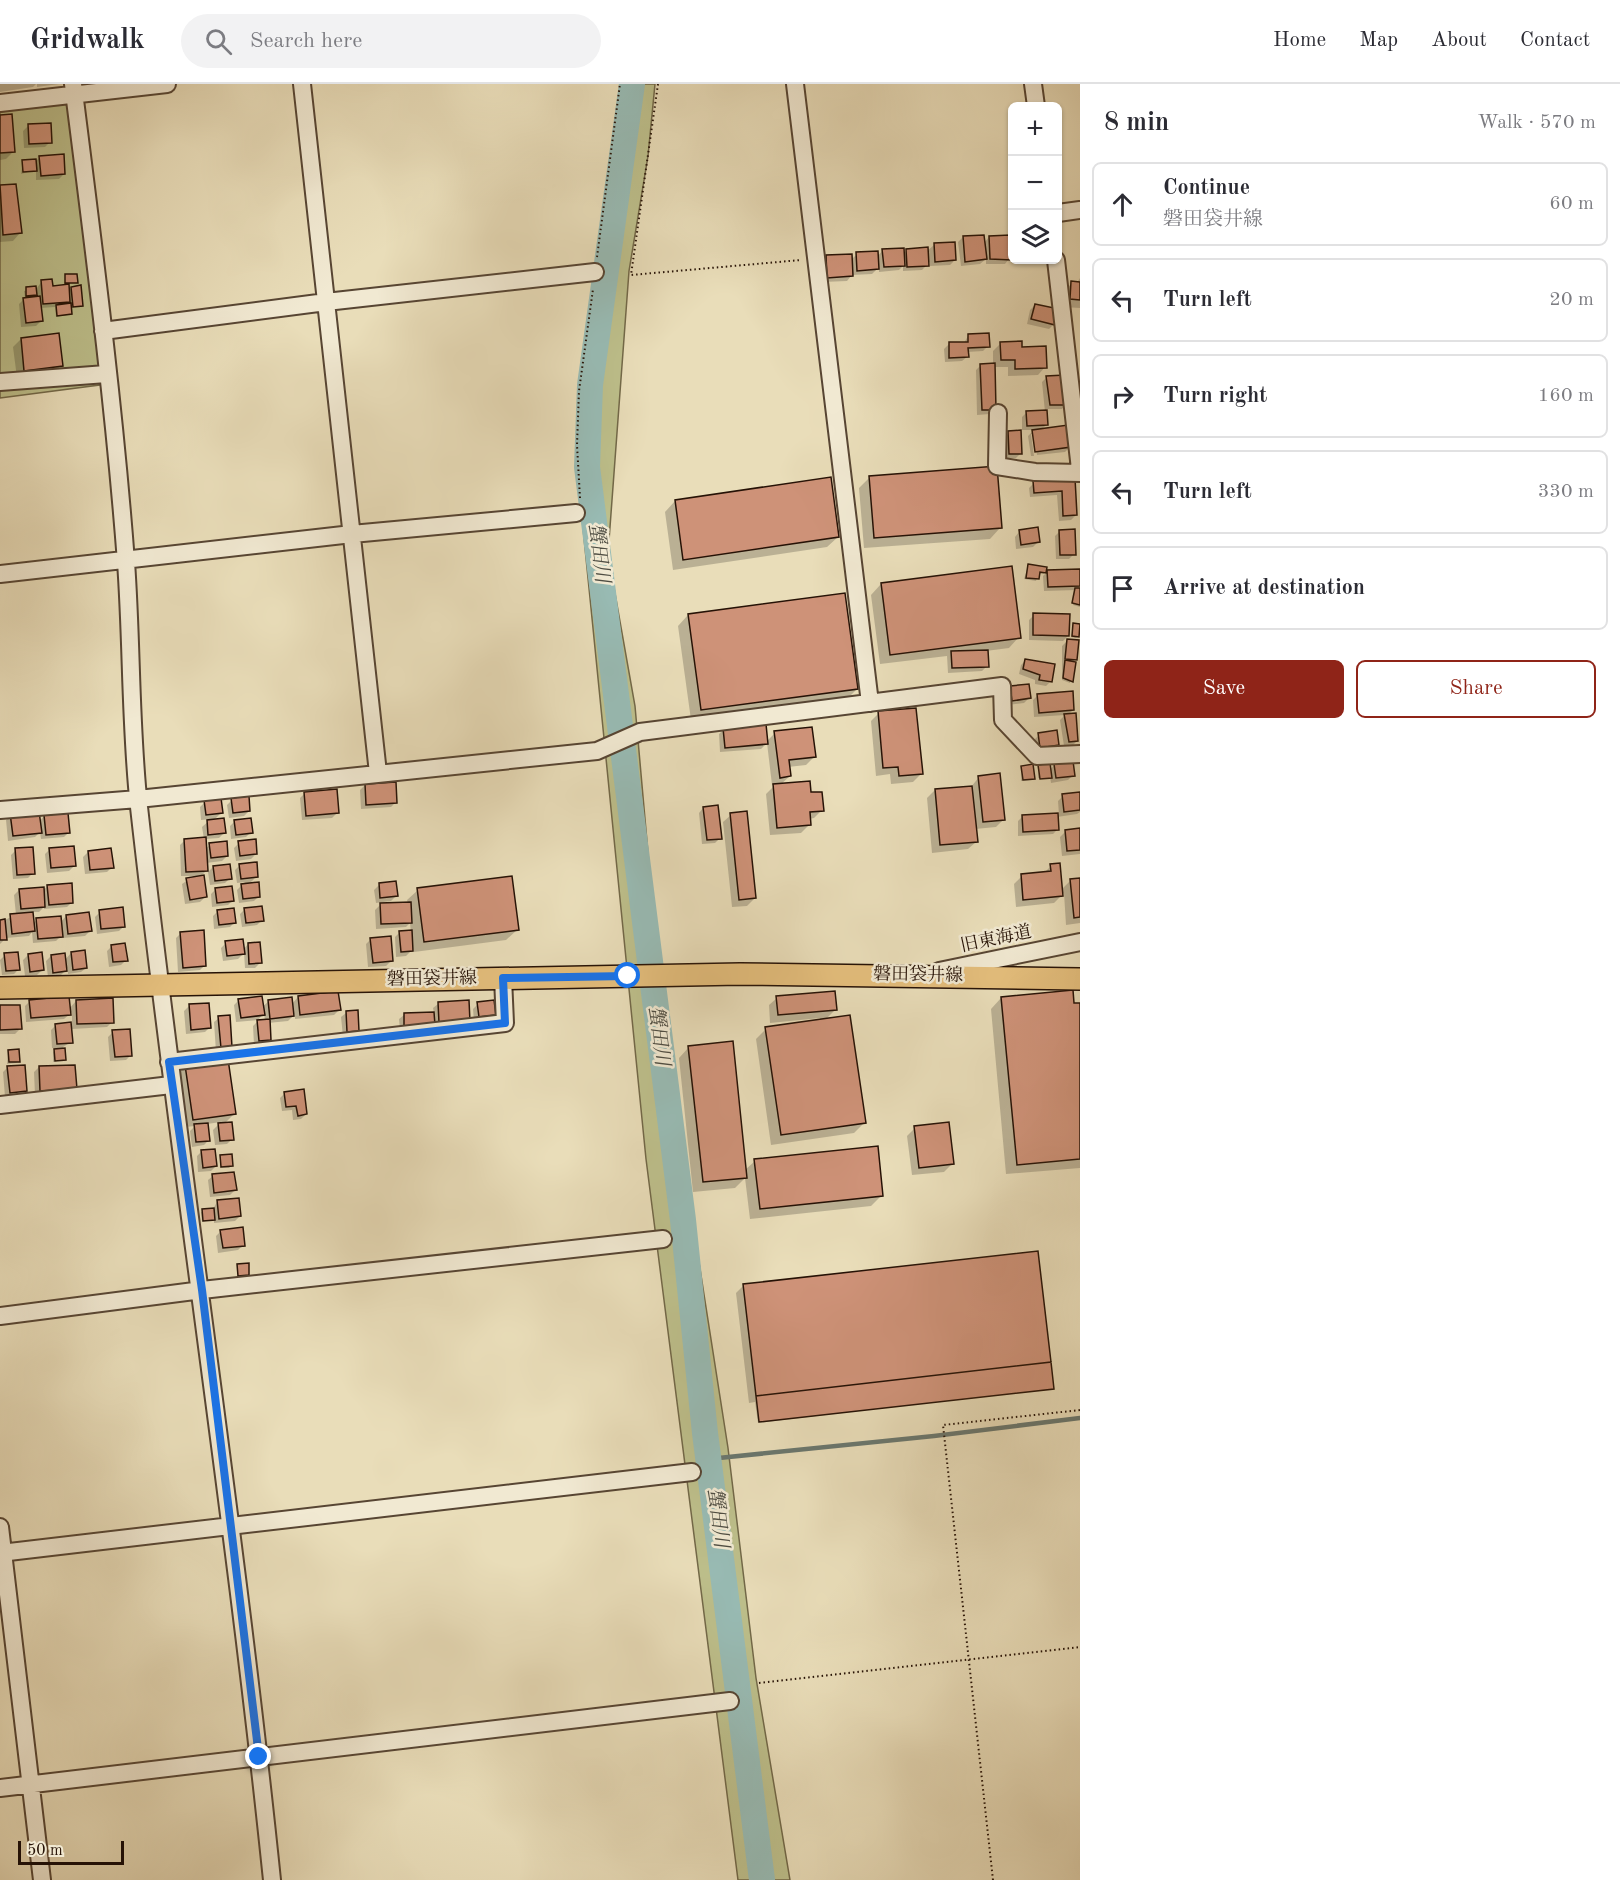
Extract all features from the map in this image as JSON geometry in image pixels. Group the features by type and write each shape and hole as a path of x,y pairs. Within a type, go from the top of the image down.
{"main road":[{"name":"磐田袋井線","path":"0,988 661,975 920,975 1080,979"}],"street":[{"path":"0,103 74,89 167,84"},
{"path":"302,84 378,773"},
{"path":"795,84 818,258 870,703"},
{"path":"1033,84 1035,102"},
{"path":"74,89 103,331 126,561 138,799 171,1085 202,1290 272,1880"},
{"path":"1062,212 1080,210"},
{"path":"998,413 997,466 1035,472 1080,462 1056,264"},
{"path":"103,331 326,302 595,272"},
{"path":"0,381 106,374"},
{"path":"0,574 352,534 576,513"},
{"path":"0,810 138,799 597,751 640,732 1002,686 1003,720 1037,756 1080,754"},
{"name":"旧東海道","path":"920,975 1080,942"},
{"path":"169,1062 505,1023 503,978"},
{"path":"0,1106 171,1085"},
{"path":"0,1316 202,1290 663,1239"},
{"path":"2,1553 692,1472"},
{"path":"0,1527 42,1880"},
{"path":"0,1788 730,1701"}],"path":[{"path":"576,513 580,497 577,445 579,391 620,84"},
{"path":"658,84 631,275 818,258"},
{"path":"993,1880 943,1425 1080,1410"},
{"path":"759,1683 1080,1647"}],"green space":[{"path":"623,84 655,84 648,156 629,271 608,554 635,706 665,1045 728,1448 756,1678 790,1880 738,1880 646,1159 580,498 577,442 581,401 608,173"},
{"path":"75,102 107,384 0,398 0,112"}],"building":[{"path":"12,114 15,152 0,153 0,115"},
{"path":"51,123 52,143 29,144 28,124"},
{"path":"64,154 65,174 41,176 39,156"},
{"path":"36,159 37,171 23,172 22,160"},
{"path":"16,184 22,233 3,235 0,185"},
{"path":"984,235 987,259 965,262 963,236"},
{"path":"1008,235 1008,260 990,259 989,236"},
{"path":"955,242 956,260 935,262 934,243"},
{"path":"928,247 929,266 907,267 906,249"},
{"path":"904,248 905,266 884,267 882,249"},
{"path":"878,251 879,269 857,271 856,252"},
{"path":"852,254 853,276 827,278 826,255"},
{"path":"65,274 77,274 78,283 65,283"},
{"path":"52,279 53,286 69,284 70,302 43,304 41,280"},
{"path":"1071,281 1080,282 1080,300 1070,299"},
{"path":"81,285 83,306 73,307 71,287"},
{"path":"36,286 37,295 26,296 26,287"},
{"path":"40,296 43,321 26,323 23,298"},
{"path":"71,303 72,314 57,316 56,305"},
{"path":"1035,304 1059,309 1055,325 1031,319"},
{"path":"59,333 63,366 24,371 21,338"},
{"path":"989,333 990,347 968,348 969,357 949,358 949,342 968,342 968,334"},
{"path":"1022,341 1022,347 1046,346 1047,368 1015,369 1015,360 1001,360 1000,342"},
{"path":"995,363 996,410 982,410 980,364"},
{"path":"1065,375 1068,405 1050,405 1046,376"},
{"path":"1047,410 1048,425 1027,426 1026,411"},
{"path":"1068,425 1071,447 1035,452 1032,430"},
{"path":"1021,430 1022,454 1009,454 1008,431"},
{"path":"997,466 1002,528 874,538 869,476"},
{"path":"831,477 839,537 683,560 675,500"},
{"path":"1075,478 1077,515 1063,516 1062,491 1034,493 1033,481"},
{"path":"1038,527 1040,542 1021,545 1019,530"},
{"path":"1075,529 1076,555 1060,555 1059,530"},
{"path":"1028,564 1047,567 1046,573 1040,572 1039,579 1026,578"},
{"path":"1012,566 1021,638 890,655 881,583"},
{"path":"1080,569 1080,586 1048,587 1047,570"},
{"path":"1075,588 1080,588 1080,605 1072,603"},
{"path":"845,593 858,689 701,710 688,614"},
{"path":"1033,613 1070,614 1069,636 1033,635"},
{"path":"1073,623 1080,624 1079,637 1072,636"},
{"path":"1067,639 1079,640 1077,660 1065,659"},
{"path":"988,650 989,667 952,668 951,651"},
{"path":"1025,659 1055,664 1052,682 1039,680 1040,675 1023,669"},
{"path":"1065,660 1076,662 1073,682 1063,678"},
{"path":"1029,684 1031,698 1012,701 1010,686"},
{"path":"1073,691 1074,710 1039,713 1037,694"},
{"path":"916,708 923,774 899,776 898,767 883,768 878,711"},
{"path":"1076,713 1078,741 1069,742 1064,714"},
{"path":"766,724 768,744 725,748 723,728"},
{"path":"812,727 816,757 789,760 791,776 780,778 774,731"},
{"path":"1057,730 1059,745 1040,748 1038,733"},
{"path":"1073,761 1075,776 1056,778 1054,764"},
{"path":"1050,763 1052,778 1040,779 1038,765"},
{"path":"1033,764 1035,779 1023,780 1021,766"},
{"path":"1000,773 1005,820 983,822 978,776"},
{"path":"810,781 811,792 822,792 824,811 810,812 811,825 777,828 773,784"},
{"path":"396,782 397,803 366,805 365,784"},
{"path":"972,786 978,842 940,845 935,789"},
{"path":"337,789 339,813 306,816 304,792"},
{"path":"1080,792 1080,810 1064,812 1062,794"},
{"path":"249,796 250,811 233,813 231,798"},
{"path":"221,798 223,813 206,815 204,800"},
{"path":"718,805 722,839 707,840 703,807"},
{"path":"39,811 42,833 13,836 10,813"},
{"path":"747,811 756,898 739,900 730,813"},
{"path":"68,813 70,833 46,835 44,815"},
{"path":"1058,813 1059,830 1023,832 1022,815"},
{"path":"224,818 226,833 208,835 207,820"},
{"path":"251,818 253,833 236,835 234,820"},
{"path":"1080,828 1080,850 1067,851 1065,830"},
{"path":"206,837 208,871 186,872 184,839"},
{"path":"256,839 257,854 240,856 238,841"},
{"path":"227,841 228,856 211,858 209,843"},
{"path":"74,846 76,866 51,868 49,848"},
{"path":"33,847 35,874 17,875 15,848"},
{"path":"111,848 114,868 90,870 88,851"},
{"path":"257,862 258,877 241,879 239,864"},
{"path":"1060,863 1063,896 1023,900 1021,874 1051,871 1050,864"},
{"path":"230,864 232,879 215,881 213,866"},
{"path":"204,875 207,897 190,900 186,878"},
{"path":"512,876 519,930 424,942 417,888"},
{"path":"1080,878 1080,917 1074,918 1070,879"},
{"path":"396,881 398,896 380,898 379,883"},
{"path":"259,882 260,897 243,899 241,884"},
{"path":"72,883 73,903 49,905 47,885"},
{"path":"232,886 234,901 217,903 215,888"},
{"path":"44,887 45,907 21,909 19,889"},
{"path":"411,902 412,923 381,924 380,903"},
{"path":"262,906 264,921 246,923 244,908"},
{"path":"123,907 125,927 101,929 99,910"},
{"path":"234,908 236,923 219,925 217,910"},
{"path":"33,912 35,931 12,934 10,914"},
{"path":"89,912 92,931 68,934 66,915"},
{"path":"61,916 63,937 38,939 36,918"},
{"path":"5,919 7,940 0,940 0,920"},
{"path":"204,930 206,966 183,968 180,932"},
{"path":"412,930 413,951 401,952 399,931"},
{"path":"391,936 393,961 373,963 370,938"},
{"path":"243,939 245,954 227,956 225,941"},
{"path":"260,942 262,963 249,964 248,943"},
{"path":"125,943 128,961 113,962 111,945"},
{"path":"85,950 87,968 73,970 71,952"},
{"path":"18,952 20,970 6,971 4,953"},
{"path":"42,952 44,970 30,972 28,954"},
{"path":"65,953 67,971 53,973 51,955"},
{"path":"1073,990 1074,1003 1080,1003 1080,1159 1017,1165 1001,997"},
{"path":"338,991 341,1010 300,1015 298,996"},
{"path":"835,991 837,1010 778,1015 776,996"},
{"path":"69,996 71,1015 31,1018 29,1000"},
{"path":"262,996 265,1015 241,1018 238,999"},
{"path":"292,997 294,1016 270,1019 268,1000"},
{"path":"113,998 114,1023 77,1024 76,1000"},
{"path":"469,1000 470,1022 439,1023 438,1002"},
{"path":"494,1000 496,1015 479,1017 477,1002"},
{"path":"209,1003 211,1028 191,1030 189,1004"},
{"path":"0,1005 20,1005 22,1029 0,1030"},
{"path":"358,1010 359,1031 347,1032 346,1011"},
{"path":"434,1012 435,1025 404,1026 404,1013"},
{"path":"230,1015 232,1047 221,1048 218,1016"},
{"path":"850,1015 866,1123 781,1135 765,1027"},
{"path":"270,1019 271,1040 259,1041 257,1020"},
{"path":"71,1022 73,1043 57,1044 55,1024"},
{"path":"130,1029 132,1056 115,1057 112,1030"},
{"path":"733,1041 747,1178 703,1182 688,1046"},
{"path":"65,1048 66,1060 55,1061 54,1049"},
{"path":"19,1049 20,1062 9,1062 8,1050"},
{"path":"228,1059 236,1114 193,1120 185,1065"},
{"path":"25,1065 27,1091 10,1093 7,1066"},
{"path":"75,1065 77,1089 40,1091 39,1066"},
{"path":"304,1089 307,1114 298,1116 296,1106 286,1107 284,1092"},
{"path":"232,1122 234,1140 220,1141 218,1123"},
{"path":"949,1122 954,1164 919,1168 914,1126"},
{"path":"208,1123 210,1141 196,1142 194,1124"},
{"path":"878,1146 883,1196 760,1209 754,1159"},
{"path":"215,1149 217,1166 203,1168 201,1150"},
{"path":"232,1154 233,1166 221,1167 220,1155"},
{"path":"234,1172 237,1190 214,1193 212,1174"},
{"path":"239,1198 241,1216 219,1219 217,1200"},
{"path":"214,1208 215,1220 203,1221 202,1209"},
{"path":"243,1227 245,1246 223,1248 220,1230"},
{"path":"1038,1251 1051,1362 756,1396 743,1284"},
{"path":"249,1263 249,1275 238,1276 237,1264"},
{"path":"1051,1362 1054,1389 759,1422 756,1396"}],"waterway":[{"name":"蟹田川","path":"632,84 590,385 587,467 683,1220 705,1433 762,1880"},
{"path":"709,1459 934,1436 1080,1418"}],"route":[{"path":"259,1757 202,1290 169,1062 505,1023 503,978 628,976"}]}
